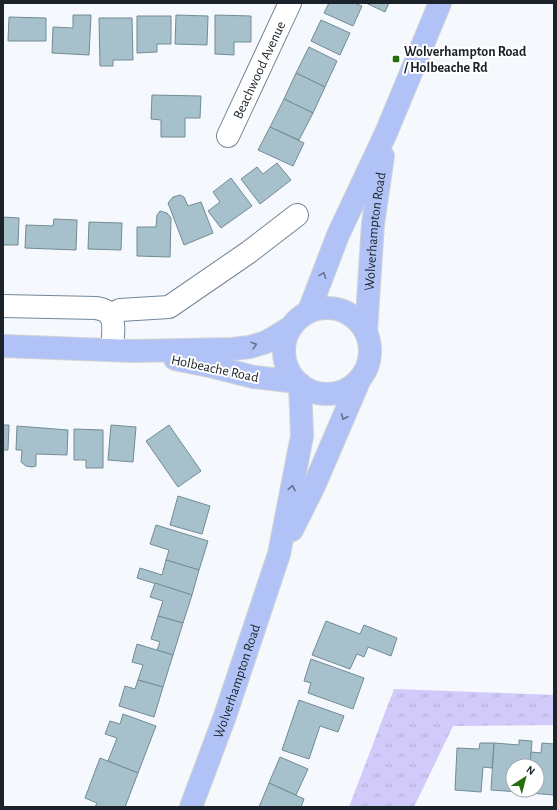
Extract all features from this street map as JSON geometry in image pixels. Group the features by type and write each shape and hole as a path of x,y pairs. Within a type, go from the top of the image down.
{"highway":[{"name":"Wolverhampton Road","path":"309,311 338,235 386,133 440,3"},
{"name":"Wolverhampton Road","path":"366,331 373,224 386,133"},
{"path":"325,307 341,310 356,318 366,331 371,348 368,366 359,381 348,389 336,394 323,394 299,383 286,365 284,352 291,327 298,318 309,311 325,307"},
{"name":"Holbeache Road","path":"3,346 133,351 221,350 250,347 266,342 291,327"},
{"name":"Holbeache Road","path":"133,351 254,377 299,383"},
{"name":"Wolverhampton Road","path":"191,807 225,716 280,554 314,486 359,381"},
{"name":"Wolverhampton Road","path":"280,554 302,436 299,383"}],"street":[{"name":"Beachwood Avenue","path":"228,136 290,3"},
{"path":"110,315 120,310 169,307 249,252 297,215"},
{"path":"3,306 96,308 104,310 110,315 113,326 112,350"}],"green space":[{"path":"394,689 554,695 554,725 453,726 414,807 349,807"}],"building":[{"path":"329,3 354,3 362,6 353,26 324,13"},
{"path":"366,3 389,3 385,12"},
{"path":"73,15 91,15 89,55 52,53 53,27 73,28"},
{"path":"176,15 208,16 207,45 175,44"},
{"path":"215,15 251,16 251,42 234,42 234,55 215,54"},
{"path":"137,16 171,16 171,44 157,44 157,52 137,53"},
{"path":"9,17 46,18 46,41 8,41"},
{"path":"99,18 132,18 133,60 113,60 113,66 100,66"},
{"path":"321,20 350,33 340,55 311,41"},
{"path":"309,47 337,61 325,87 296,73"},
{"path":"296,73 325,87 313,113 284,99"},
{"path":"152,95 201,96 200,118 185,118 185,137 161,137 161,120 151,119"},
{"path":"284,99 313,113 299,140 270,127"},
{"path":"270,127 304,143 293,166 258,150"},
{"path":"277,163 291,180 260,204 241,179 257,167 263,174"},
{"path":"231,178 252,206 221,228 208,211 220,202 213,192"},
{"path":"180,195 184,197 188,206 201,202 213,233 184,245 168,203 173,197"},
{"path":"160,211 167,213 171,218 170,257 137,256 137,227 156,227 157,215"},
{"path":"3,217 19,218 18,245 3,245"},
{"path":"54,219 77,220 76,250 25,248 26,225 53,226"},
{"path":"89,222 122,223 121,250 88,249"},
{"path":"3,425 9,425 8,450 3,450"},
{"path":"111,425 136,427 133,462 108,460"},
{"path":"169,425 201,471 178,487 146,441"},
{"path":"17,426 68,430 67,455 36,454 36,466 26,466 21,462 22,450 16,450"},
{"path":"74,429 103,430 103,468 86,468 86,460 74,460"},
{"path":"178,496 210,506 202,534 170,525"},
{"path":"156,525 208,541 199,570 166,560 169,550 150,544"},
{"path":"166,560 199,570 192,595 137,578 140,568 162,575"},
{"path":"155,583 192,595 183,623 158,616 163,601 150,597"},
{"path":"158,616 183,623 173,655 157,650 160,642 151,639"},
{"path":"326,621 360,634 364,625 397,638 391,656 368,647 364,657 357,654 350,669 312,655"},
{"path":"137,644 173,655 163,687 138,680 143,665 132,662"},
{"path":"311,659 364,678 353,709 308,693 311,683 304,681"},
{"path":"138,680 163,687 154,717 119,706 125,686 135,689"},
{"path":"299,700 344,716 338,732 320,726 309,759 282,750"},
{"path":"123,714 156,726 138,773 108,761 117,738 105,734 110,721 120,724"},
{"path":"519,740 532,741 531,758 505,758 505,791 491,790 494,743 519,745"},
{"path":"480,743 494,743 492,768 483,767 481,792 455,790 457,748 479,749"},
{"path":"542,743 554,744 554,795 545,794 545,758 531,758 531,752 541,753"},
{"path":"280,757 308,769 296,795 269,783"},
{"path":"100,758 138,773 125,807 95,807 97,803 85,798"},
{"path":"269,783 304,799 301,807 259,807"}],"place":[{"name":"Wolverhampton Road / Holbeache Rd","path":"396,59"}]}
